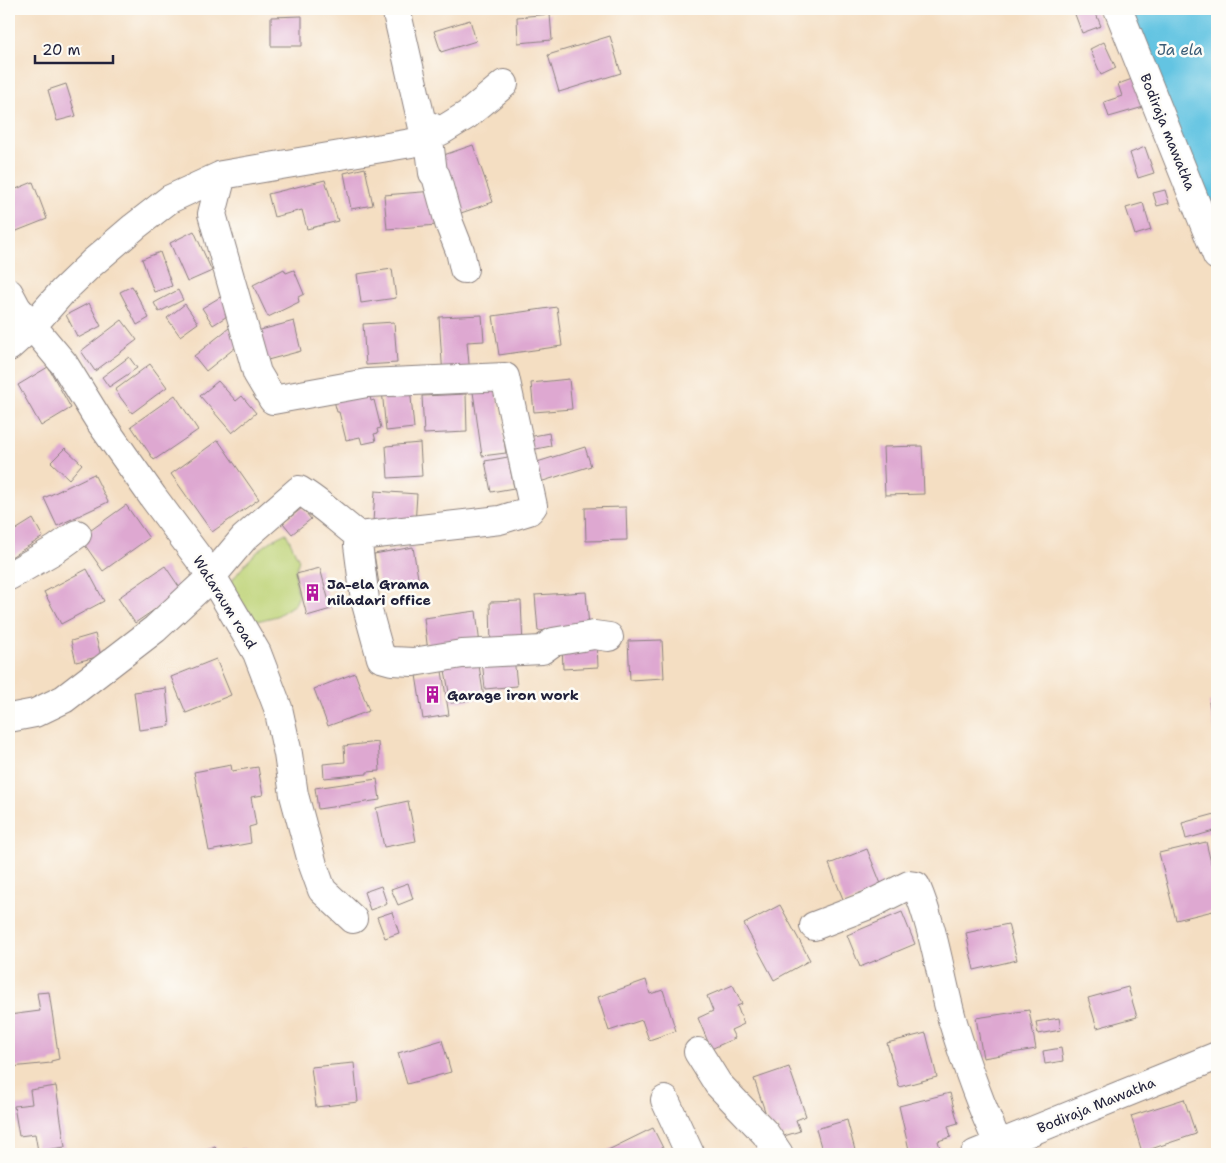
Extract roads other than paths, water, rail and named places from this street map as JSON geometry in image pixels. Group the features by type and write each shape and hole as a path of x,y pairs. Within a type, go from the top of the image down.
{"street":[{"path":"396,9 426,131 433,173 436,176 449,223 460,250 464,270"},
{"name":"Bodiraja mawatha","path":"1118,9 1217,256"},
{"path":"9,347 12,342 32,326 63,291 92,263 170,199 222,175 426,131 441,131 467,115 504,84"},
{"path":"9,718 35,713 64,699 155,629 212,576 244,538 299,490 318,501 335,518 359,536 500,520 529,511 533,506 505,378 368,383 273,400 257,373 212,214 222,175"},
{"name":"Wataraum road","path":"9,293 17,308 64,364 98,419 212,576 256,653 278,708 288,754 294,795 313,866 322,890 353,919"},
{"path":"9,576 33,563 77,534"},
{"path":"359,536 358,545 366,600 381,658 392,661 413,662 462,654 542,650 554,642 594,635 609,637"},
{"path":"814,926 869,905 909,884 916,886 924,907 952,1019 984,1113 987,1150"},
{"path":"698,1052 718,1084 765,1132 779,1154"},
{"name":"Bodiraja Mawatha","path":"987,1150 1217,1056"},
{"path":"665,1100 690,1154"}],"water":[{"name":"Ja ela","path":"1123,9 1217,9 1217,235"}],"place":[{"name":"Ja-ela Grama niladari office","path":"313,592"},
{"name":"Garage iron work","path":"433,695"}]}
